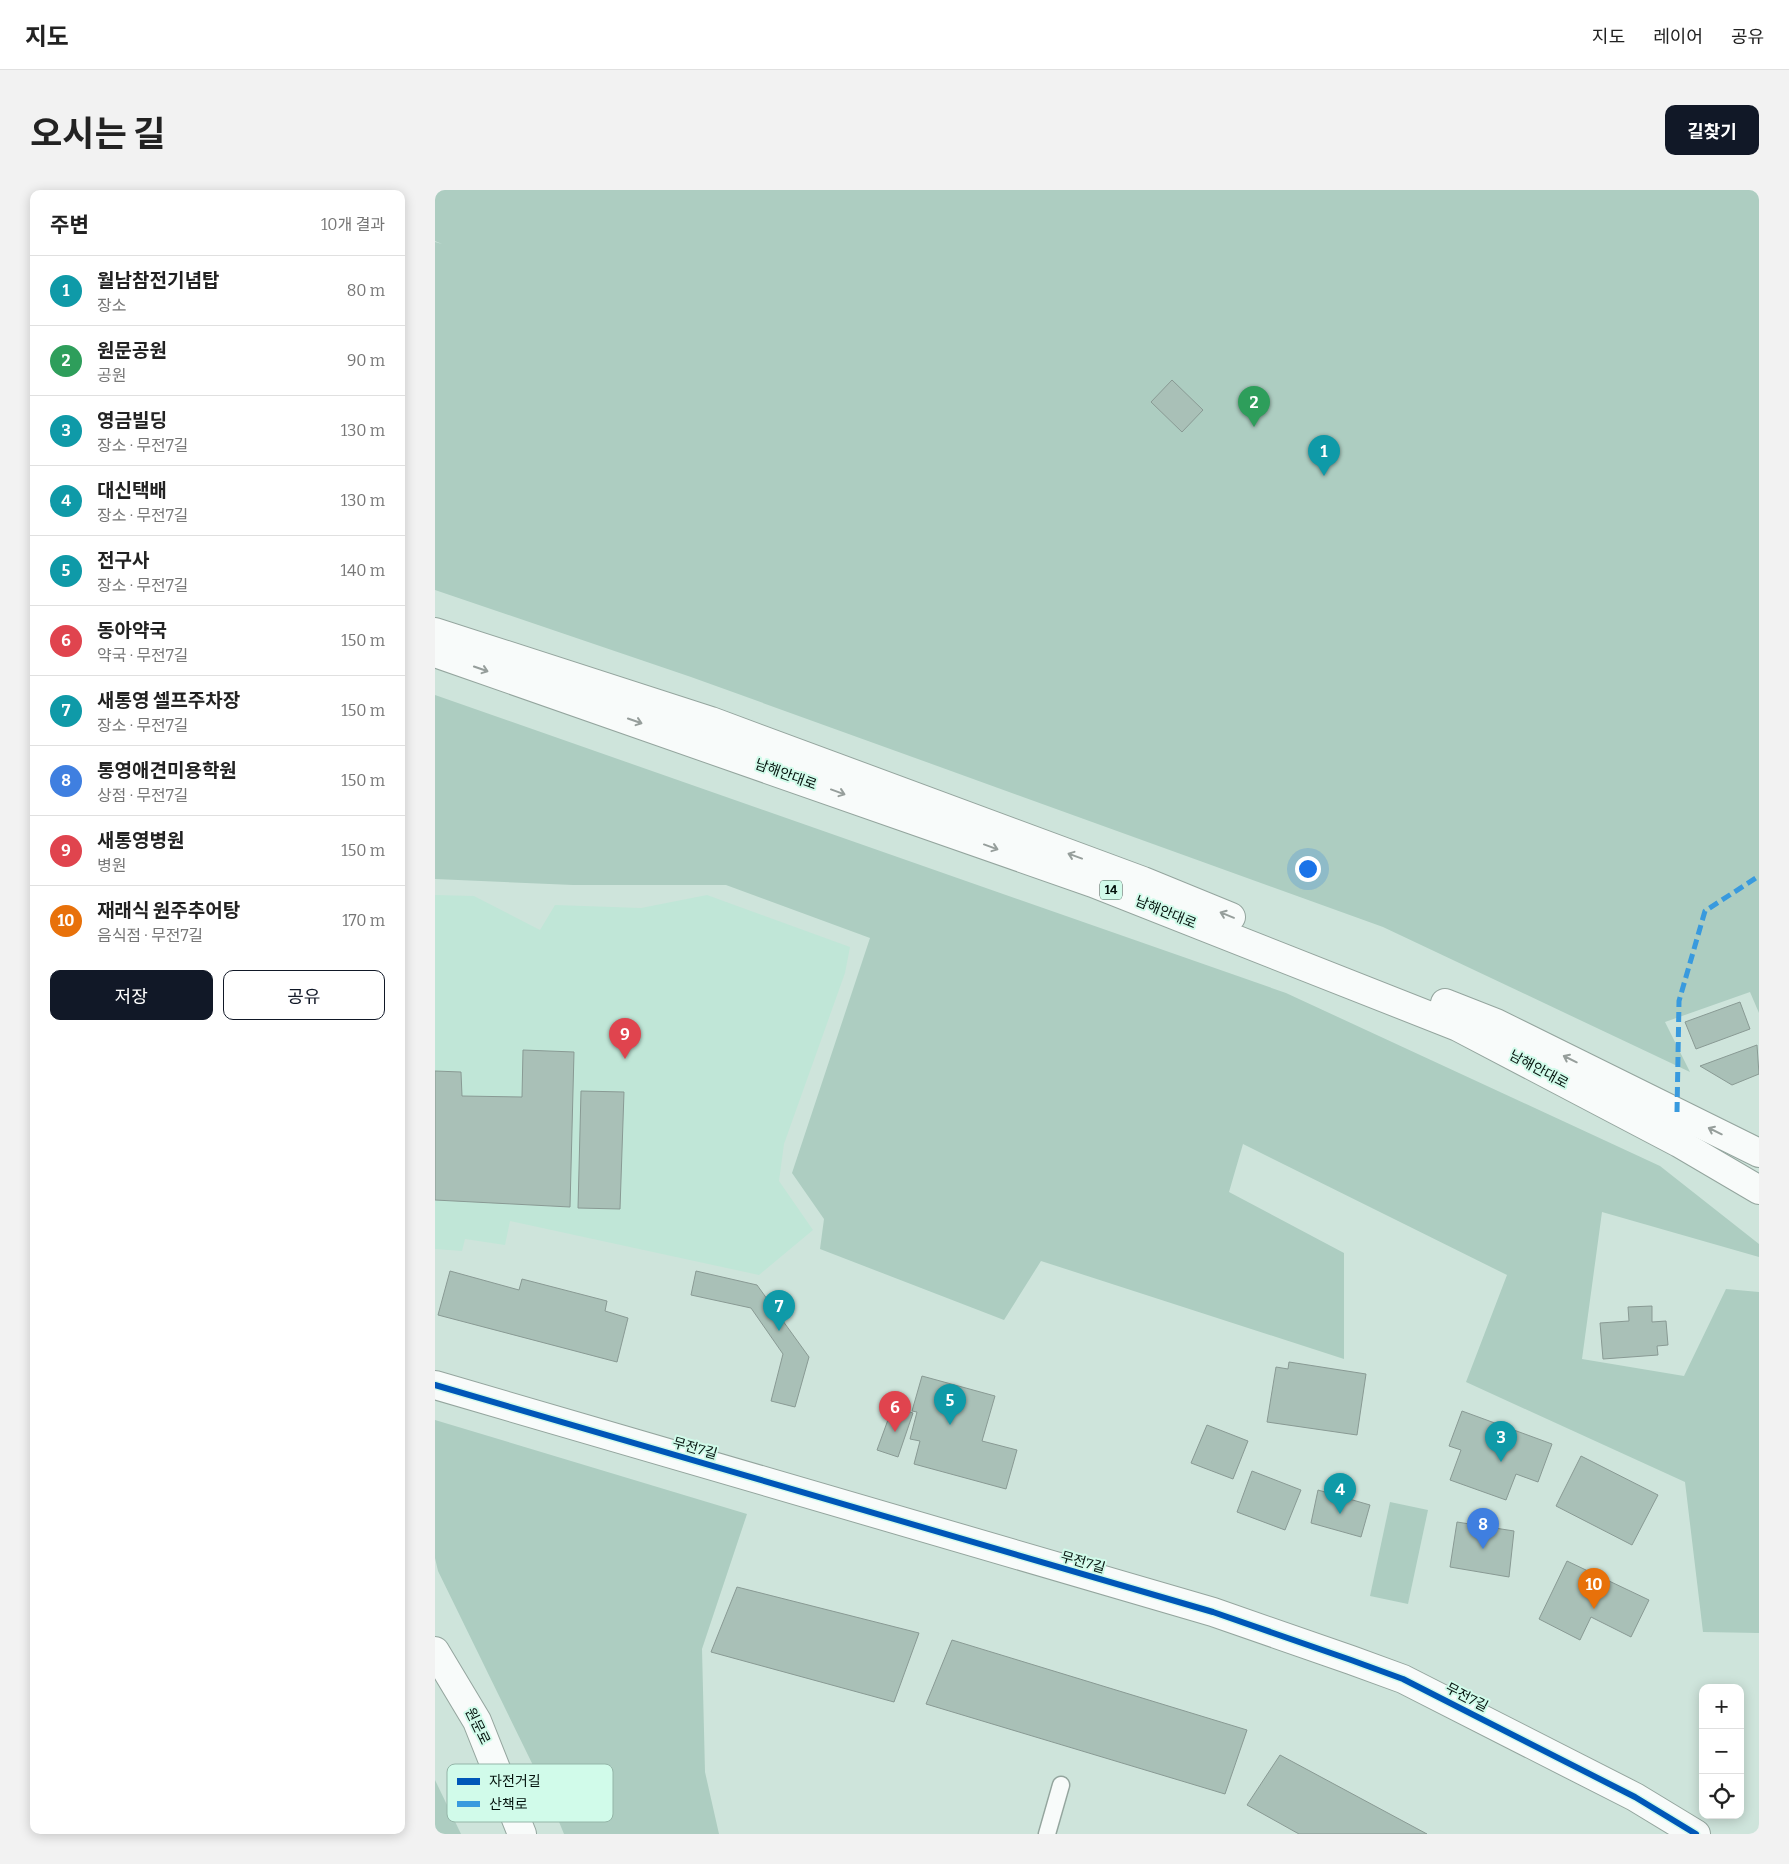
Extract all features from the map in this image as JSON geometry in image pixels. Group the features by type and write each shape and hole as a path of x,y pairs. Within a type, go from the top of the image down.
{"main road":[{"name":"남해안대로","path":"435,632 711,721 1143,881 1497,1023 1759,1153"},
{"name":"남해안대로","path":"435,653 702,744 1093,883 1458,1027 1679,1143 1759,1190"},
{"name":"무전7길","path":"435,1385 1213,1612 1351,1660 1403,1679 1635,1797 1696,1834"},
{"name":"원문로","path":"435,1651 477,1721 494,1764"},
{"name":"원문로","path":"517,1822 522,1834"}],"lane":[{"path":"1047,1834 1061,1785"}],"shaded area":[{"path":"435,190 1759,190 1759,1013 1750,992 1665,1022 1690,1072 1383,927 691,677 435,590 435,242 442,244 435,241"},
{"path":"435,695 1286,993 1660,1166 1759,1244 1759,1257 1602,1212 1582,1359 1684,1376 1726,1289 1759,1292 1759,1633 1703,1632 1685,1482 1466,1382 1507,1275 1243,1144 1229,1192 1344,1253 1344,1359 1041,1261 1004,1320 820,1249 824,1219 792,1173 870,938 726,885 573,885 435,879"},
{"path":"435,895 474,896 540,930 555,905 641,908 707,895 850,947 845,973 784,1144 779,1181 813,1230 759,1275 510,1221 505,1245 465,1239 462,1251 435,1249"},
{"path":"435,1420 747,1514 702,1649 705,1772 719,1834 564,1834 559,1822 613,1822 613,1764 532,1764 438,1571 435,1558"},
{"path":"1390,1502 1428,1510 1408,1604 1370,1596"},
{"path":"435,1780 447,1805 447,1822 455,1822 461,1834 435,1834"}],"building":[{"path":"1172,380 1203,410 1182,432 1151,402"},
{"path":"1740,1002 1750,1029 1696,1049 1685,1022"},
{"path":"1757,1045 1759,1074 1732,1085 1700,1066"},
{"path":"523,1050 574,1052 570,1207 435,1200 435,1071 461,1072 462,1096 522,1097"},
{"path":"581,1091 624,1092 620,1209 578,1208"},
{"path":"450,1271 519,1290 522,1279 607,1301 605,1311 628,1318 617,1362 438,1315"},
{"path":"696,1271 757,1285 809,1357 795,1407 771,1401 783,1354 751,1308 691,1295"},
{"path":"1652,1306 1652,1322 1666,1321 1668,1345 1657,1346 1658,1355 1603,1359 1600,1323 1629,1321 1628,1307"},
{"path":"1289,1362 1366,1374 1357,1435 1267,1422 1276,1367 1288,1369"},
{"path":"922,1376 995,1396 982,1441 1017,1450 1006,1489 914,1464 920,1441 910,1439 917,1412 912,1411"},
{"path":"893,1406 913,1413 898,1457 877,1450"},
{"path":"1462,1411 1552,1444 1538,1482 1516,1474 1506,1500 1450,1480 1461,1450 1449,1446"},
{"path":"1207,1425 1248,1441 1233,1479 1191,1463"},
{"path":"1581,1456 1658,1495 1632,1545 1556,1506"},
{"path":"1252,1471 1301,1490 1285,1530 1237,1512"},
{"path":"1318,1490 1370,1505 1361,1537 1311,1523"},
{"path":"1457,1522 1514,1531 1509,1577 1450,1567"},
{"path":"1567,1561 1649,1600 1631,1637 1591,1617 1580,1640 1539,1619"},
{"path":"737,1587 919,1633 894,1702 711,1652"},
{"path":"952,1640 1247,1730 1225,1794 926,1704"},
{"path":"1280,1755 1427,1834 1299,1834 1247,1805"}],"marked path":[{"path":"1677,1112 1679,1001 1705,911 1759,876"}],"cycle path":[{"path":"435,1385 1213,1612 1351,1660 1403,1679 1635,1797 1696,1834"}],"place":[{"name":"원문공원","path":"1254,427"},
{"name":"월남참전기념탑","path":"1324,476"},
{"name":"새통영병원","path":"625,1059"},
{"name":"새통영 셀프주차장","path":"779,1331"},
{"name":"전구사","path":"950,1425"},
{"name":"동아약국","path":"895,1432"},
{"name":"영금빌딩","path":"1501,1462"},
{"name":"대신택배","path":"1340,1514"},
{"name":"통영애견미용학원","path":"1483,1549"},
{"name":"재래식 원주추어탕","path":"1594,1609"}]}
